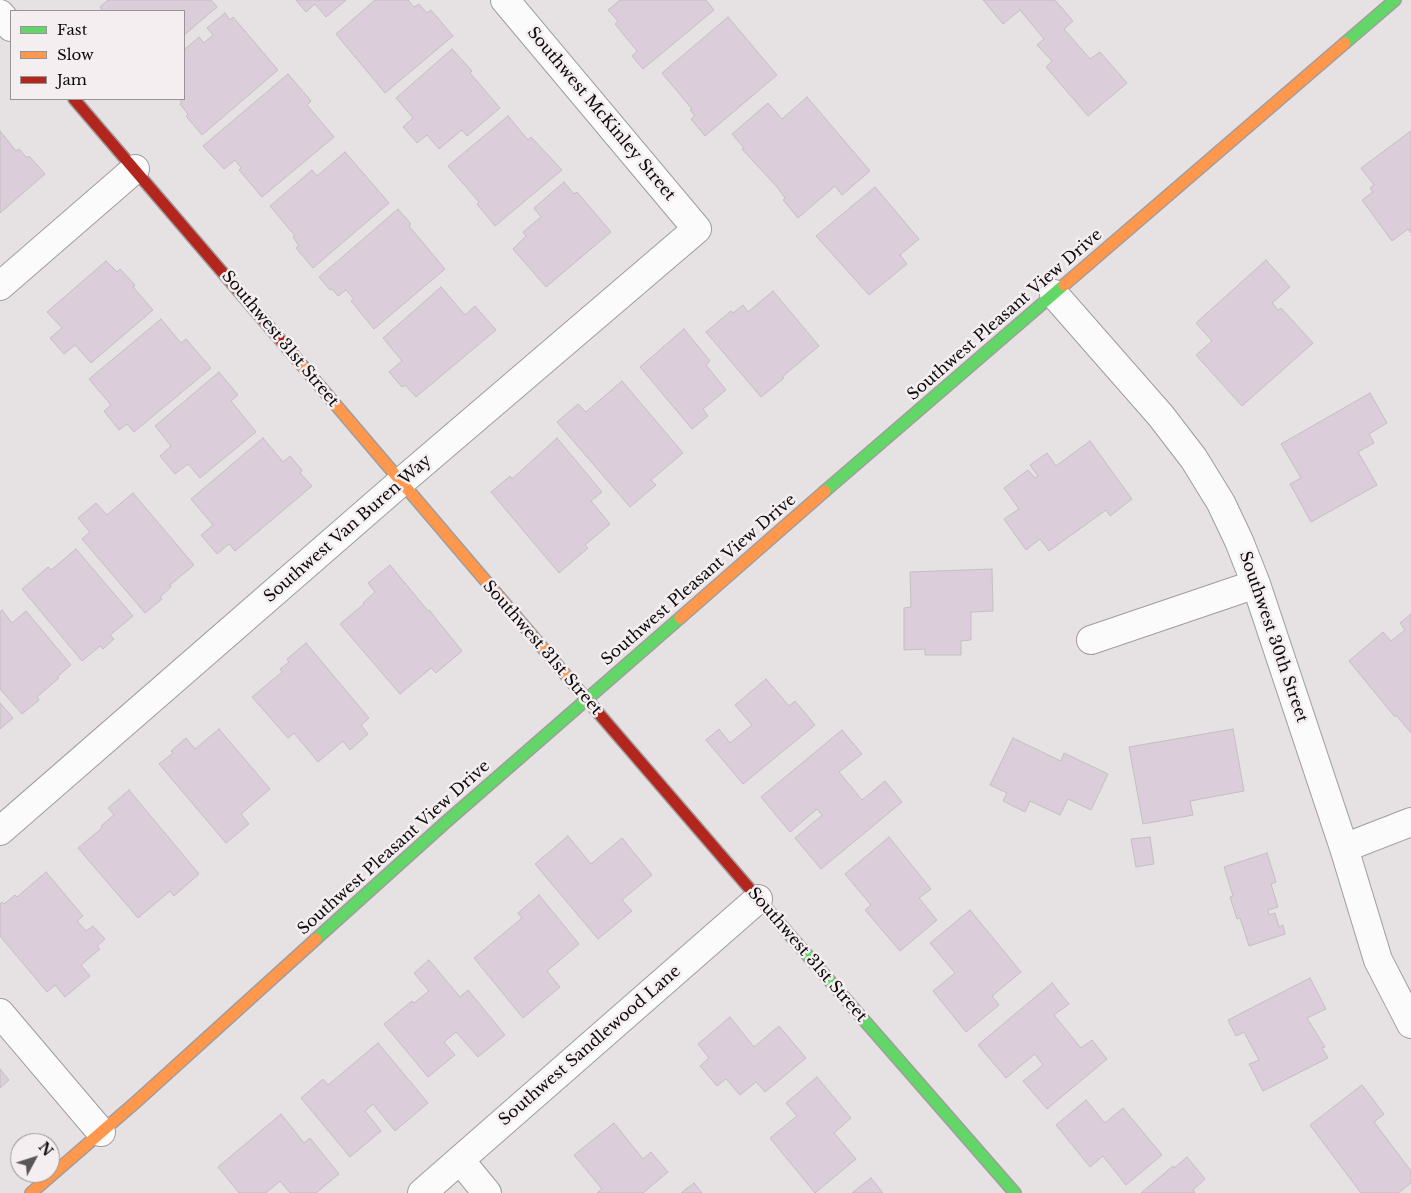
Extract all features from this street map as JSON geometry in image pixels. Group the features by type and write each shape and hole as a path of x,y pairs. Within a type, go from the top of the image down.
{"main road":[{"name":"Southwest Pleasant View Drive","path":"31,1193 136,1102 418,846 1395,0"},
{"name":"Southwest 31st Street","path":"75,100 586,700 1015,1193"}],"street":[{"name":"Southwest McKinley Street","path":"505,0 697,229"},
{"path":"0,14 10,26"},
{"path":"0,286 135,169"},
{"name":"Southwest Van Buren Way","path":"0,831 401,482 697,229"},
{"name":"Southwest 30th Street","path":"1054,294 1162,416 1194,459 1221,503 1256,584 1344,848 1378,960 1411,1024"},
{"path":"1091,640 1256,584"},
{"path":"1344,848 1411,822"},
{"name":"Southwest Sandlewood Lane","path":"422,1193 758,899"},
{"path":"0,1012 101,1132"},
{"path":"460,1160 487,1193"}],"building":[{"path":"108,0 211,0 217,7 185,34 185,10 102,10 100,7"},
{"path":"296,0 346,0 326,17 315,4 306,12"},
{"path":"375,0 408,0 414,7 419,4 427,13 431,10 453,36 385,93 336,34"},
{"path":"620,0 706,0 714,10 643,69 632,56 637,51 615,24 618,21 608,10"},
{"path":"983,0 1055,0 1073,21 1064,29 1090,59 1100,52 1127,83 1088,116 1046,67 1052,61 1037,45 1044,39 1020,10 1003,24"},
{"path":"225,13 230,20 233,17 278,70 202,135 186,116 188,114 180,104 182,103 180,100 185,100 185,49 199,37 204,43 213,35 207,28"},
{"path":"728,17 777,75 705,136 691,119 695,116 690,110 692,109 662,73"},
{"path":"452,49 472,71 470,73 500,108 467,136 462,130 439,149 427,135 417,143 403,127 413,118 396,98"},
{"path":"288,74 311,101 307,105 334,137 262,197 239,170 241,168 235,160 224,169 203,146"},
{"path":"807,97 870,171 842,195 835,186 798,218 783,200 785,198 777,187 742,149 744,148 732,134 768,103 782,119"},
{"path":"508,116 528,140 531,137 562,170 495,226 477,204 479,202 448,166"},
{"path":"0,131 16,151 19,149 27,158 29,156 45,174 0,213"},
{"path":"1411,131 1411,233 1408,229 1392,241 1362,200 1373,192 1370,188 1374,185 1361,168"},
{"path":"345,152 389,203 313,268 296,248 299,246 293,237 295,236 270,206 312,170 317,176"},
{"path":"564,182 574,194 577,192 611,232 546,287 513,249 526,236 523,232 541,217 534,208"},
{"path":"875,187 919,239 900,255 907,264 869,295 816,236"},
{"path":"398,209 411,224 409,226 445,269 374,329 351,301 354,299 346,290 338,296 319,277"},
{"path":"1266,260 1290,287 1272,303 1278,310 1281,308 1313,343 1242,406 1196,355 1212,341 1196,323"},
{"path":"106,261 117,272 120,269 135,285 133,287 153,310 91,363 75,345 64,354 50,338 62,328 47,312"},
{"path":"441,287 465,315 475,306 496,330 416,397 405,385 402,387 389,372 402,361 383,338"},
{"path":"773,291 819,346 761,397 706,332 731,311 733,313 743,305 748,312"},
{"path":"161,319 181,343 186,339 211,368 134,432 127,424 119,430 104,411 111,405 89,379"},
{"path":"684,329 710,361 706,365 726,390 703,409 708,416 692,429 640,367"},
{"path":"219,372 238,395 231,401 256,432 200,478 188,464 175,474 160,456 171,446 155,426"},
{"path":"622,381 683,453 651,480 656,485 630,507 557,422 578,404 586,412"},
{"path":"1370,393 1387,423 1369,434 1374,443 1358,452 1377,485 1311,522 1290,484 1301,478 1281,444"},
{"path":"263,438 283,462 290,456 302,470 300,473 312,486 235,551 229,544 217,554 201,535 213,525 191,499"},
{"path":"557,438 602,492 591,501 610,524 585,545 588,548 559,573 491,492 510,476 512,479"},
{"path":"1090,441 1132,499 1110,516 1106,510 1049,551 1040,539 1026,550 1004,519 1019,509 1004,488 1028,470 1035,478 1038,476 1030,465 1047,453 1056,466"},
{"path":"133,493 194,565 170,585 171,587 160,597 162,599 145,613 82,539 90,532 78,518 96,503 107,515"},
{"path":"76,549 133,616 110,635 114,639 103,649 100,646 82,661 22,589 48,567 51,570"},
{"path":"390,565 462,651 436,673 431,668 400,694 340,624 375,592 368,583"},
{"path":"992,569 993,611 971,612 971,640 961,641 961,655 925,655 925,649 904,650 904,608 911,607 910,572"},
{"path":"2,610 12,623 26,611 71,665 37,697 39,700 22,714 0,689 0,612"},
{"path":"1411,614 1411,733 1396,715 1395,717 1349,661 1383,632 1391,641 1405,630 1400,623"},
{"path":"306,643 369,718 361,725 368,734 350,750 343,741 318,762 294,733 288,738 252,697 282,672 280,669 289,662 287,659"},
{"path":"766,679 789,706 795,701 815,725 743,784 706,740 719,729 730,743 752,725 735,705"},
{"path":"0,703 13,718 0,729"},
{"path":"219,729 270,789 241,814 249,824 226,843 159,764 173,753 171,751 186,738 195,749"},
{"path":"1233,729 1244,791 1190,801 1193,815 1143,824 1129,747"},
{"path":"842,730 862,754 839,772 862,800 885,781 902,802 821,869 795,838 822,815 817,809 790,832 761,797"},
{"path":"1013,738 1061,761 1064,753 1108,774 1091,810 1068,799 1060,815 1030,801 1025,812 1003,801 1007,793 990,785"},
{"path":"129,790 199,874 174,896 170,891 138,918 78,848 114,815 108,808"},
{"path":"568,836 591,864 622,838 652,875 622,900 632,911 598,939 535,864"},
{"path":"889,837 931,889 919,898 937,920 900,951 865,910 871,905 845,874"},
{"path":"1150,837 1154,864 1136,867 1131,839"},
{"path":"1267,853 1276,882 1271,884 1278,907 1268,910 1269,915 1275,913 1279,927 1283,925 1285,934 1249,946 1240,918 1237,919 1230,897 1233,896 1224,867"},
{"path":"46,872 83,916 77,921 86,931 93,926 105,939 97,946 100,949 81,965 90,976 65,997 55,985 47,992 0,936 0,904 2,902 4,904 15,895 17,897"},
{"path":"539,895 579,944 547,971 560,987 523,1018 474,958 522,918 518,913"},
{"path":"970,910 1021,972 992,996 999,1005 966,1032 933,991 955,973 930,943"},
{"path":"429,960 460,997 468,990 505,1035 478,1057 456,1032 444,1042 455,1055 428,1077 384,1024 412,1001 414,1003 429,991 414,973"},
{"path":"1310,978 1326,1009 1307,1018 1325,1047 1322,1048 1328,1058 1263,1091 1249,1064 1259,1060 1244,1032 1236,1036 1228,1020"},
{"path":"1052,983 1069,1004 1054,1015 1081,1048 1092,1040 1107,1059 1047,1109 1023,1081 1043,1065 1035,1054 1006,1078 978,1045"},
{"path":"730,1017 754,1047 779,1026 806,1058 765,1092 756,1082 740,1095 726,1079 717,1086 700,1066 709,1058 698,1044"},
{"path":"378,1043 428,1103 395,1131 373,1104 365,1111 381,1131 350,1157 301,1098 323,1079 328,1085"},
{"path":"0,1069 9,1080 0,1088"},
{"path":"817,1077 851,1118 834,1133 856,1159 815,1193 770,1138 797,1116 786,1103"},
{"path":"1362,1085 1384,1114 1374,1122 1411,1171 1411,1183 1398,1193 1361,1193 1310,1125"},
{"path":"1086,1100 1105,1123 1123,1108 1162,1155 1126,1185 1103,1156 1090,1167 1056,1125"},
{"path":"281,1114 304,1143 310,1138 339,1174 316,1193 290,1193 280,1181 266,1193 239,1193 218,1167"},
{"path":"614,1123 643,1159 651,1152 668,1172 643,1193 597,1193 602,1189 574,1155"},
{"path":"1187,1157 1205,1179 1193,1190 1195,1193 1141,1193 1173,1166 1174,1168"},
{"path":"871,1178 883,1193 852,1193"},
{"path":"694,1183 702,1193 681,1193"}],"traffic: fast":[{"path":"1345,43 1395,0"},
{"path":"825,491 1064,285"},
{"path":"316,939 446,822 680,618"},
{"path":"774,917 1015,1193"}],"traffic: slow":[{"path":"1064,285 1345,43"},
{"path":"295,357 576,687"},
{"path":"680,618 825,491"},
{"path":"31,1193 136,1102 316,939"}],"traffic: jam":[{"path":"75,100 295,357"},
{"path":"576,687 774,917"}]}
